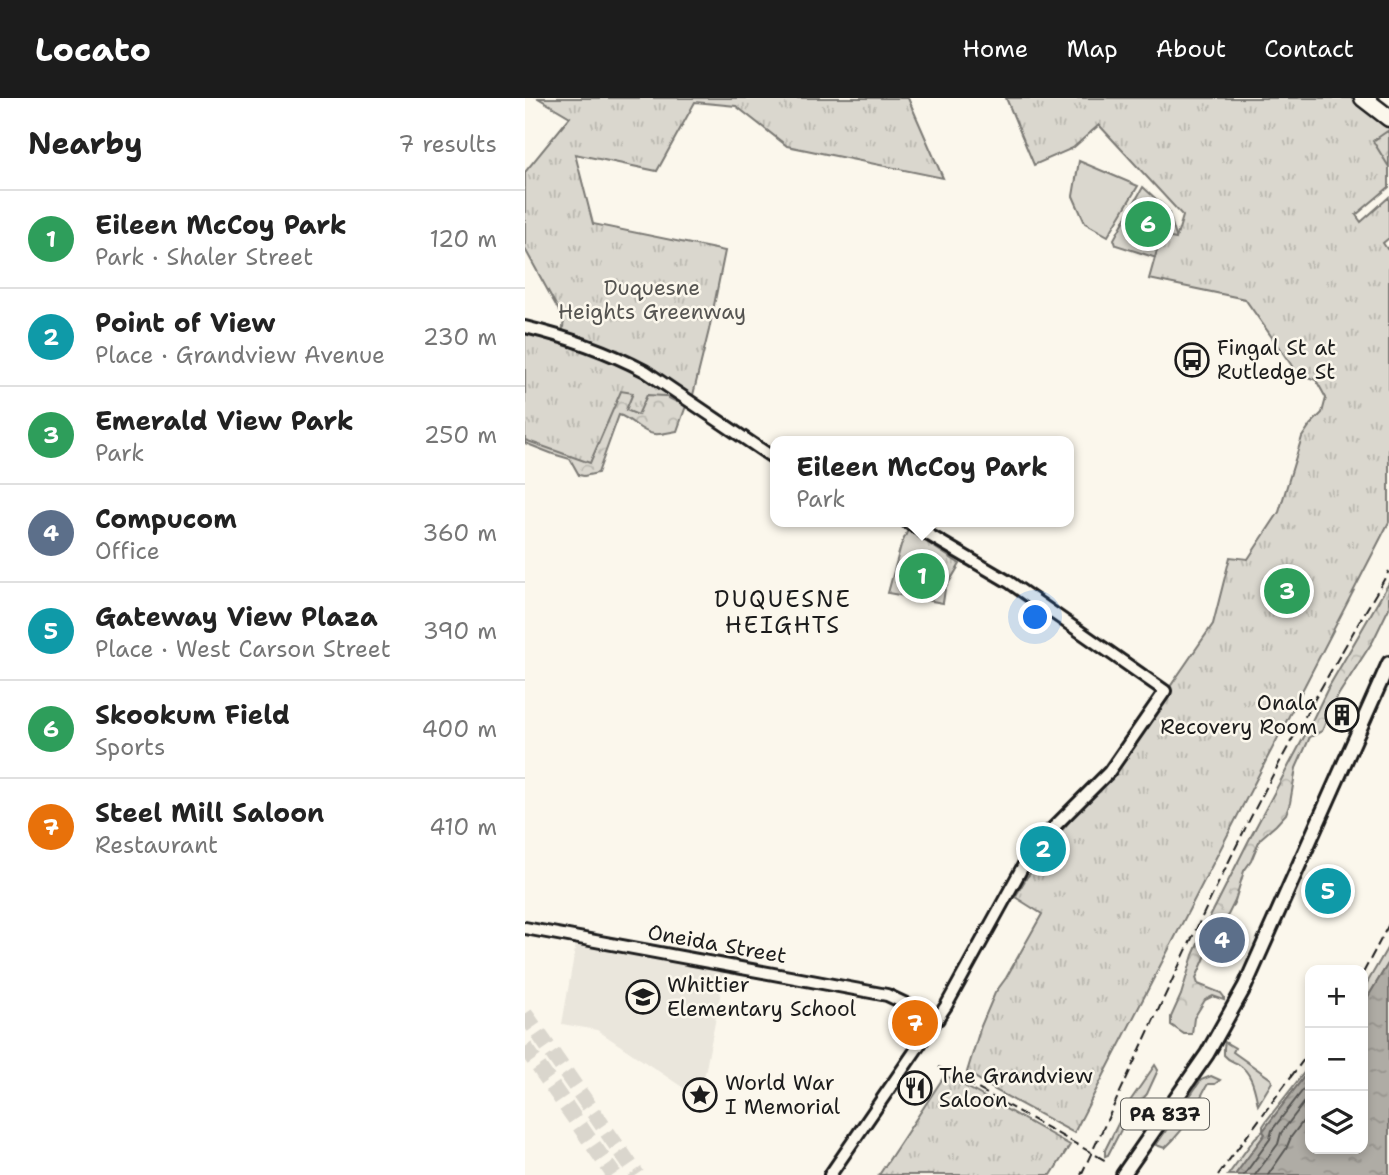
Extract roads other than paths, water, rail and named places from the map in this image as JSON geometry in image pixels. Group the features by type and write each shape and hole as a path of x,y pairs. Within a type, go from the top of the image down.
{"highway":[{"path":"1363,98 1389,118"}],"main road":[{"name":"PA 837","path":"1123,1175 1207,1054 1245,986 1389,663"}],"street":[{"path":"525,327 576,342 636,367 770,456"},
{"path":"829,1175 939,1018 1033,848 1109,772 1165,691 1009,582 916,527"},
{"name":"Oneida Street","path":"525,929 887,995 939,1018"}],"water":[{"path":"1389,962 1389,1175 1235,1175 1265,1134 1263,1131 1305,1076 1305,1154 1368,1154 1368,997"}],"tunnel":[{"path":"525,1014 637,1175"},
{"path":"525,1047 614,1175"}],"railway":[{"path":"1081,1175 1254,811 1389,571"},
{"path":"1367,965 1389,924"},
{"path":"1218,1175 1305,1058"},
{"path":"939,1067 1108,1162"}],"place":[{"name":"Skookum Field","path":"1148,224"},
{"name":"Fingal St at Rutledge St","path":"1192,360"},
{"name":"Eileen McCoy Park","path":"922,576"},
{"name":"Emerald View Park","path":"1287,591"},
{"name":"Onala Recovery Room","path":"1342,715"},
{"name":"Point of View","path":"1043,849"},
{"name":"Gateway View Plaza","path":"1328,891"},
{"name":"Compucom","path":"1222,940"},
{"name":"Whittier Elementary School","path":"643,997"},
{"name":"Steel Mill Saloon","path":"915,1023"},
{"name":"The Grandview Saloon","path":"915,1088"},
{"name":"World War I Memorial","path":"700,1095"}],"district":[{"name":"DUQUESNE HEIGHTS","path":"783,612"}],"park label":[{"name":"Duquesne Heights Greenway","path":"652,300"}]}
